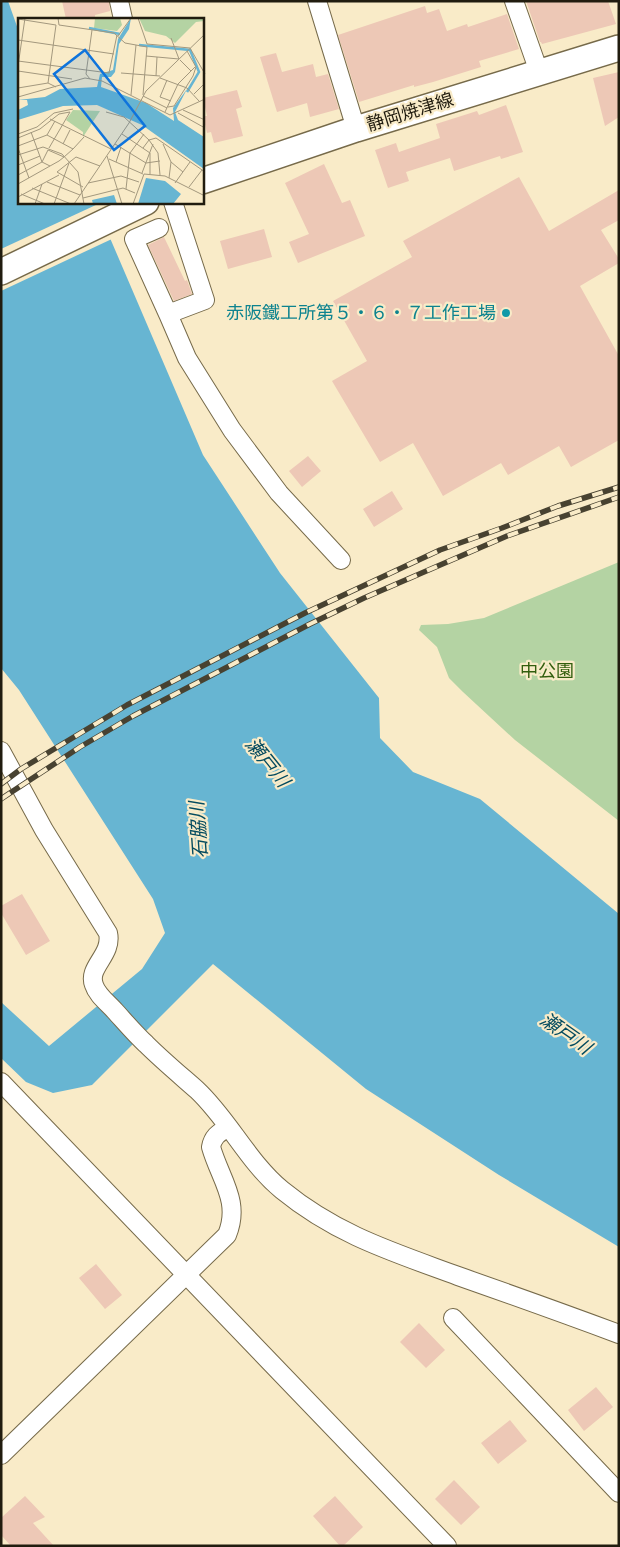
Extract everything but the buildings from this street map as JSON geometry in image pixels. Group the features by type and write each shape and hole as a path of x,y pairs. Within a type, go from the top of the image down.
{"main road":[{"name":"静岡焼津線","path":"204,180 356,128 619,48"},
{"path":"1,272 142,204"}],"street":[{"path":"119,1 123,18"},
{"path":"316,1 356,128"},
{"path":"514,1 539,72"},
{"path":"168,314 205,300 174,204"},
{"path":"159,228 134,239 187,358 232,430 279,492 341,560"},
{"path":"1,751 44,830 108,932 110,940 108,948 93,973 93,984 100,995 146,1045 206,1098 257,1166 281,1189 312,1213 344,1231 387,1251 619,1334"},
{"path":"1,1082 447,1546"},
{"path":"1,1455 227,1235 232,1222 230,1195 211,1147 212,1140 228,1127"},
{"path":"454,1318 619,1493"}],"green space":[{"name":"中公園","path":"619,562 619,821 515,740 463,692 449,678 437,647 419,630 421,625 448,624 484,618"}],"water":[{"path":"1,1 8,1 18,29 18,204 95,204 203,455 280,573 379,698 380,738 413,772 480,799 619,914 619,1247 499,1175 366,1089 213,964 92,1085 53,1093 26,1082 1,1058 1,1002 49,1046 142,969 165,933 153,899 19,690 1,668"}],"pier":[{"path":"98,204 114,238 1,291 1,249"}],"railway":[{"path":"1,784 21,769 127,705 305,613 440,550 558,506 619,487"},
{"path":"1,799 80,747 133,716 310,624 364,598 507,536 619,497"}],"place":[{"name":"赤阪鐵工所第５・６・７工作工場","path":"506,313"}],"water label":[{"name":"瀬戸川","path":"268,762"},
{"name":"石脇川","path":"198,830"},
{"name":"瀬戸川","path":"566,1033"}]}
